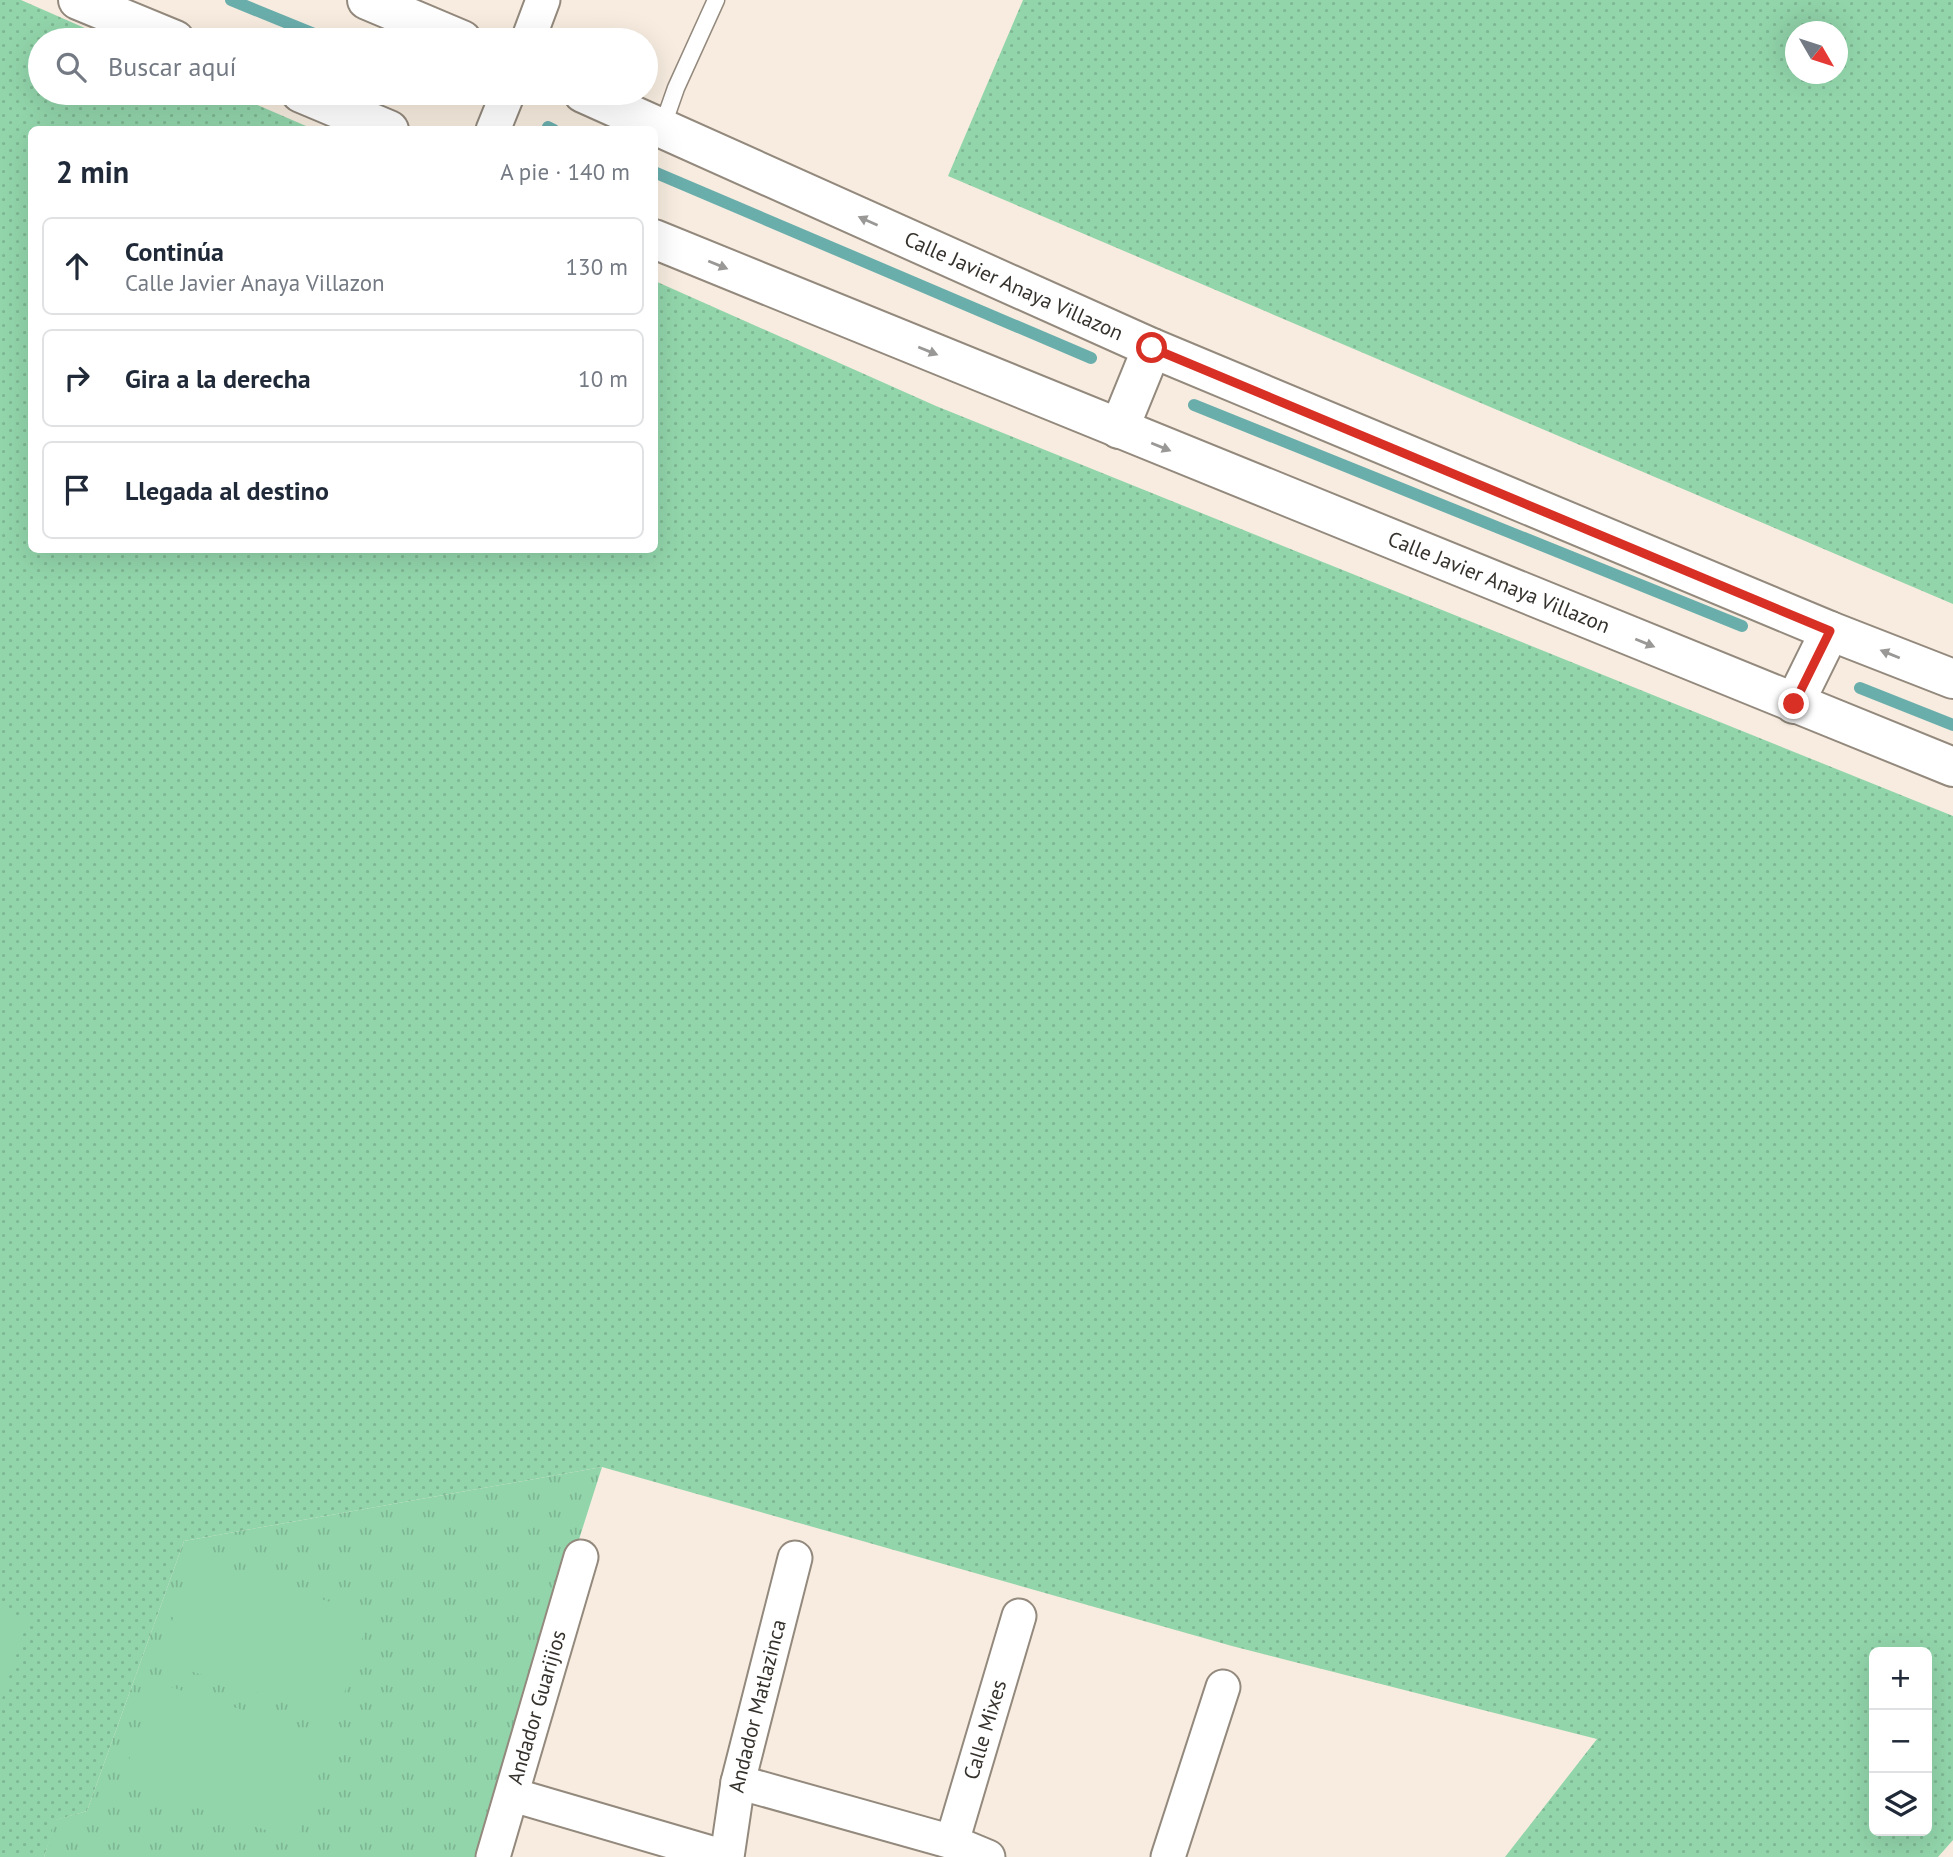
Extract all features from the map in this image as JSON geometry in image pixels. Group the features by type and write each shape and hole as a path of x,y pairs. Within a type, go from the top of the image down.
{"street":[{"path":"78,0 146,28"},
{"path":"367,0 434,28"},
{"path":"532,28 543,0"},
{"path":"330,105 379,126"},
{"path":"495,126 503,105"},
{"name":"Calle Javier Anaya Villazon","path":"610,105 657,126"},
{"name":"Calle Javier Anaya Villazon","path":"658,126 1152,348 1830,631 1953,679"},
{"name":"Calle Javier Anaya Villazon","path":"658,241 1953,767"},
{"path":"1119,429 1152,348"},
{"path":"1794,704 1830,631"},
{"name":"Andador Guarijios","path":"493,1857 581,1557"},
{"name":"Andador Matlazinca","path":"726,1857 738,1782 795,1558"},
{"name":"Calle Mixes","path":"953,1842 1020,1616"},
{"path":"1168,1857 1223,1688"},
{"path":"738,1782 953,1842 988,1857"},
{"path":"513,1795 726,1857"}],"lane":[{"path":"662,128 676,88 716,0"}],"green space":[{"path":"0,0 21,0 85,28 28,28 28,105 258,105 306,126 28,126 28,553 658,553 658,282 936,406 1953,816 1953,1840 1938,1857 1505,1857 1597,1739 1232,1646 602,1467 184,1541 87,1811 56,1820 44,1857 0,1857"},
{"path":"1023,0 1953,0 1953,604 948,176"},
{"path":"602,1467 478,1857 44,1857 55,1820 87,1811 184,1541"},
{"path":"193,1557 370,1615 336,1718 159,1661"},
{"path":"0,1610 28,1619 0,1705"},
{"path":"155,1682 331,1738 297,1840 121,1784"}],"waterway":[{"path":"231,0 300,28"},
{"path":"658,174 1091,358"},
{"path":"1194,405 1742,626"},
{"path":"1860,688 1953,725"}],"route":[{"path":"1152,348 1830,631 1794,704"}]}
